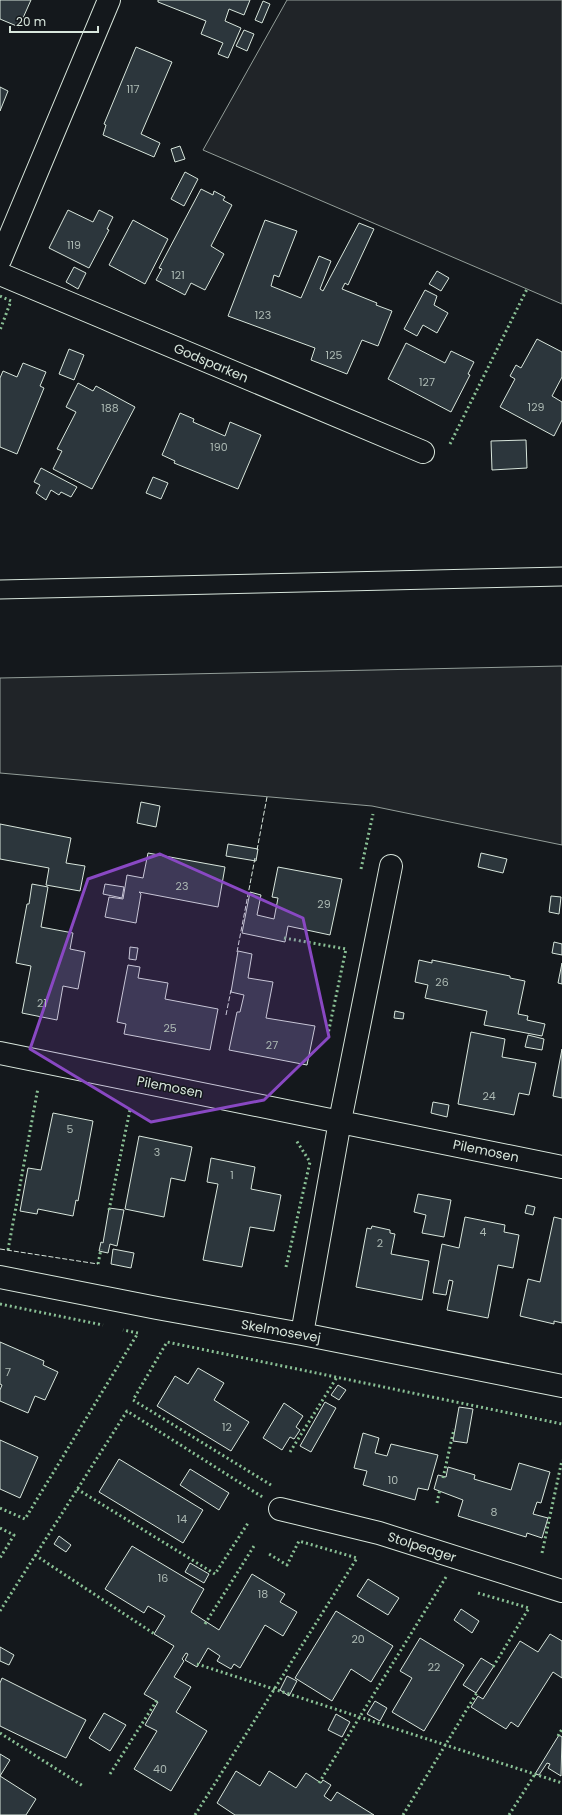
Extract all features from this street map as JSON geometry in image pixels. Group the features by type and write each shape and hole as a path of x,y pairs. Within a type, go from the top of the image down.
{"street":[{"path":"0,260 108,0"},
{"name":"Godsparken","path":"0,274 423,452"},
{"path":"302,1334 340,1121 391,866"},
{"name":"Pilemosen","path":"0,1053 562,1167"},
{"name":"Skelmosevej","path":"0,1277 157,1308 302,1334 562,1386"},
{"name":"Stolpeager","path":"280,1509 379,1533 562,1591"}],"highlighted area":[{"path":"160,854 303,918 329,1037 264,1100 151,1122 30,1049 88,879"}],"shaded area":[{"path":"287,0 562,0 562,304 203,150"},
{"path":"562,666 562,845 372,806 0,773 0,678"}],"building":[{"path":"0,0 31,0 19,27 0,19"},
{"path":"158,0 250,0 244,15 229,9 225,21 241,28 228,58 218,54 223,43 201,34 206,21 158,2"},
{"path":"263,1 270,4 262,23 255,20"},
{"path":"244,30 254,34 247,51 236,46"},
{"path":"136,47 172,62 141,134 160,143 154,157 103,135 106,125 104,124"},
{"path":"0,87 8,91 0,111"},
{"path":"180,146 185,159 175,162 171,149"},
{"path":"185,172 198,179 184,206 171,199"},
{"path":"201,189 213,195 214,191 225,197 223,200 232,205 211,246 224,254 205,290 191,283 185,295 156,280 162,269 159,268"},
{"path":"68,210 93,222 99,210 113,217 107,229 109,230 89,268 49,248"},
{"path":"133,220 168,239 145,284 109,265"},
{"path":"265,220 297,231 279,277 274,275 271,286 301,298 319,256 331,261 320,289 323,291 359,223 374,229 348,285 345,283 342,289 377,303 376,305 392,311 378,346 362,340 347,374 311,360 315,348 228,316"},
{"path":"74,267 86,273 78,289 66,282"},
{"path":"437,271 449,278 441,291 429,284"},
{"path":"425,290 437,296 434,305 448,313 437,333 423,325 417,336 404,329"},
{"path":"537,339 562,352 562,377 552,396 562,402 562,420 554,436 500,407 515,379 510,376 516,365 521,368"},
{"path":"406,343 445,363 451,351 474,362 468,374 470,375 451,412 388,379"},
{"path":"69,349 84,355 74,380 59,374"},
{"path":"23,363 46,372 40,386 44,388 17,454 0,447 0,378 3,371 17,377"},
{"path":"78,383 93,391 96,386 135,407 92,489 53,469 62,451 57,449 76,412 66,407"},
{"path":"180,413 194,419 193,422 225,436 230,422 261,435 238,489 174,463 175,461 162,455"},
{"path":"526,440 527,468 492,470 491,441"},
{"path":"41,468 77,487 71,497 61,492 59,495 51,490 46,500 36,493 40,485 34,482"},
{"path":"153,477 168,483 161,499 146,493"},
{"path":"141,802 160,806 156,827 137,823"},
{"path":"0,824 71,838 66,863 85,866 80,891 46,885 49,868 0,859"},
{"path":"228,844 258,849 256,861 226,856"},
{"path":"148,853 225,867 218,907 139,892 141,894 136,923 105,917 109,897 123,899 127,875 143,878"},
{"path":"481,853 507,859 503,873 478,867"},
{"path":"278,867 342,879 330,935 288,926 285,942 242,933 250,892 261,895 257,915 274,919 278,898 272,897"},
{"path":"32,884 48,887 41,927 73,933 70,949 85,952 78,989 63,986 57,1020 22,1013 31,966 16,963"},
{"path":"105,884 124,887 122,898 103,894"},
{"path":"551,896 561,897 559,914 549,912"},
{"path":"554,942 562,944 562,955 552,953"},
{"path":"130,947 138,948 136,960 129,959"},
{"path":"238,951 252,954 248,978 273,982 266,1018 315,1026 307,1065 229,1050 237,1012 240,1012 244,995 231,992"},
{"path":"419,960 432,963 432,960 510,976 510,978 525,981 518,1014 528,1016 527,1020 545,1024 542,1036 484,1025 487,1011 425,998 428,985 415,982"},
{"path":"562,963 562,984 558,983"},
{"path":"128,965 140,967 138,978 168,983 165,999 218,1009 210,1050 124,1034 126,1024 117,1022"},
{"path":"395,1011 404,1013 403,1019 394,1018"},
{"path":"471,1032 505,1039 502,1057 536,1063 529,1095 519,1093 514,1115 458,1104"},
{"path":"528,1035 544,1039 542,1050 525,1047"},
{"path":"562,1049 562,1098 553,1096"},
{"path":"433,1102 449,1105 447,1117 431,1113"},
{"path":"53,1113 93,1121 78,1201 76,1200 73,1216 38,1209 37,1214 20,1211 28,1168 41,1170"},
{"path":"139,1136 192,1147 185,1181 171,1178 164,1217 125,1209"},
{"path":"211,1158 255,1167 251,1189 281,1195 274,1231 250,1227 242,1267 203,1260 218,1184 207,1182"},
{"path":"418,1194 451,1200 444,1237 422,1233 426,1215 414,1212"},
{"path":"527,1205 535,1207 533,1215 525,1213"},
{"path":"109,1208 124,1210 117,1246 110,1244 108,1253 99,1251 101,1242 103,1243"},
{"path":"465,1217 505,1225 504,1232 519,1235 513,1268 498,1265 488,1318 447,1310 453,1281 449,1280 446,1295 433,1293 442,1244 459,1248"},
{"path":"554,1217 562,1219 562,1323 554,1321 554,1324 520,1316 528,1279 540,1282"},
{"path":"372,1226 390,1230 390,1233 395,1234 391,1254 429,1261 422,1300 356,1287 367,1228 371,1229"},
{"path":"113,1249 134,1253 131,1268 111,1264"},
{"path":"0,1342 44,1361 43,1365 58,1372 45,1400 35,1396 28,1413 0,1401 0,1390 2,1385 0,1384"},
{"path":"198,1368 224,1383 214,1400 249,1422 231,1451 157,1406 175,1376 188,1384"},
{"path":"338,1385 346,1390 339,1400 331,1395"},
{"path":"325,1402 336,1408 311,1452 300,1446"},
{"path":"284,1403 303,1416 296,1427 300,1430 294,1439 290,1437 282,1450 263,1438"},
{"path":"459,1407 473,1409 467,1443 453,1441"},
{"path":"363,1433 379,1438 375,1453 387,1456 391,1444 438,1455 428,1490 418,1488 415,1500 363,1485 367,1471 354,1468"},
{"path":"0,1440 38,1457 20,1498 0,1489"},
{"path":"119,1459 203,1510 183,1543 99,1492"},
{"path":"519,1463 550,1472 541,1503 537,1502 533,1514 548,1518 542,1538 527,1533 526,1537 458,1516 463,1500 434,1489 438,1475 446,1477 448,1467 475,1475 474,1479 511,1490"},
{"path":"190,1469 229,1493 219,1510 180,1485"},
{"path":"59,1536 71,1545 66,1552 54,1544"},
{"path":"132,1546 204,1589 191,1612 219,1630 252,1574 285,1594 280,1602 297,1612 283,1636 265,1625 240,1668 234,1664 231,1669 217,1661 220,1656 208,1648 197,1667 185,1660 188,1654 186,1653 182,1659 184,1661 174,1677 191,1687 176,1712 207,1731 171,1791 134,1769 157,1731 145,1725 158,1702 144,1694 174,1646 154,1634 165,1616 148,1606 144,1613 105,1589"},
{"path":"190,1563 209,1574 204,1583 185,1572"},
{"path":"368,1579 399,1598 388,1615 357,1596"},
{"path":"461,1609 479,1621 472,1633 454,1620"},
{"path":"336,1611 393,1646 371,1682 351,1669 332,1701 295,1678"},
{"path":"550,1634 562,1641 562,1678 553,1672 518,1727 511,1722 506,1729 471,1707 478,1696 483,1699 520,1641 538,1652"},
{"path":"420,1638 464,1665 424,1731 392,1712 412,1678 400,1671"},
{"path":"0,1647 14,1655 9,1665 0,1661"},
{"path":"481,1658 494,1666 476,1693 463,1685"},
{"path":"287,1676 297,1681 289,1696 280,1690"},
{"path":"2,1678 86,1720 66,1758 0,1726 0,1683"},
{"path":"375,1701 387,1708 380,1721 367,1714"},
{"path":"104,1713 126,1725 110,1751 89,1738"},
{"path":"336,1714 350,1722 342,1737 328,1730"},
{"path":"559,1735 562,1737 561,1776 548,1768 550,1764 547,1763 539,1775 535,1774"},
{"path":"0,1754 10,1760 0,1776"},
{"path":"236,1771 260,1786 269,1771 296,1788 306,1773 321,1783 323,1780 331,1785 324,1796 331,1801 337,1792 374,1815 235,1815 217,1803"},
{"path":"0,1776 36,1799 26,1815 0,1815"}],"tram line":[{"path":"0,580 562,567"},
{"path":"0,599 562,586"}],"hedge":[{"path":"450,444 527,289"},
{"path":"0,296 11,301 0,330"},
{"path":"361,869 373,814"},
{"path":"284,938 346,949 328,1034"},
{"path":"8,1250 38,1088"},
{"path":"109,1210 130,1110"},
{"path":"286,1267 310,1162 296,1140"},
{"path":"98,1264 101,1249"},
{"path":"0,1304 103,1325"},
{"path":"0,1508 25,1519 138,1333 123,1330"},
{"path":"271,1485 133,1400 167,1342 562,1424"},
{"path":"290,1452 337,1377"},
{"path":"0,1611 127,1411 264,1498"},
{"path":"443,1478 454,1429"},
{"path":"542,1553 562,1460"},
{"path":"77,1489 215,1574 248,1523"},
{"path":"437,1503 440,1489"},
{"path":"0,1528 14,1535 0,1558"},
{"path":"195,1815 357,1558 299,1541 287,1565 269,1554"},
{"path":"205,1624 254,1546"},
{"path":"35,1555 156,1635"},
{"path":"319,1783 446,1577"},
{"path":"478,1593 529,1608 493,1667"},
{"path":"197,1664 562,1783"},
{"path":"403,1815 478,1691"},
{"path":"110,1774 157,1700"},
{"path":"558,1736 562,1729"},
{"path":"0,1733 83,1786"},
{"path":"509,1815 535,1774"}],"fence":[{"path":"257,850 267,797"},
{"path":"237,952 255,858"},
{"path":"226,1015 231,990"},
{"path":"0,1249 98,1264"}]}
